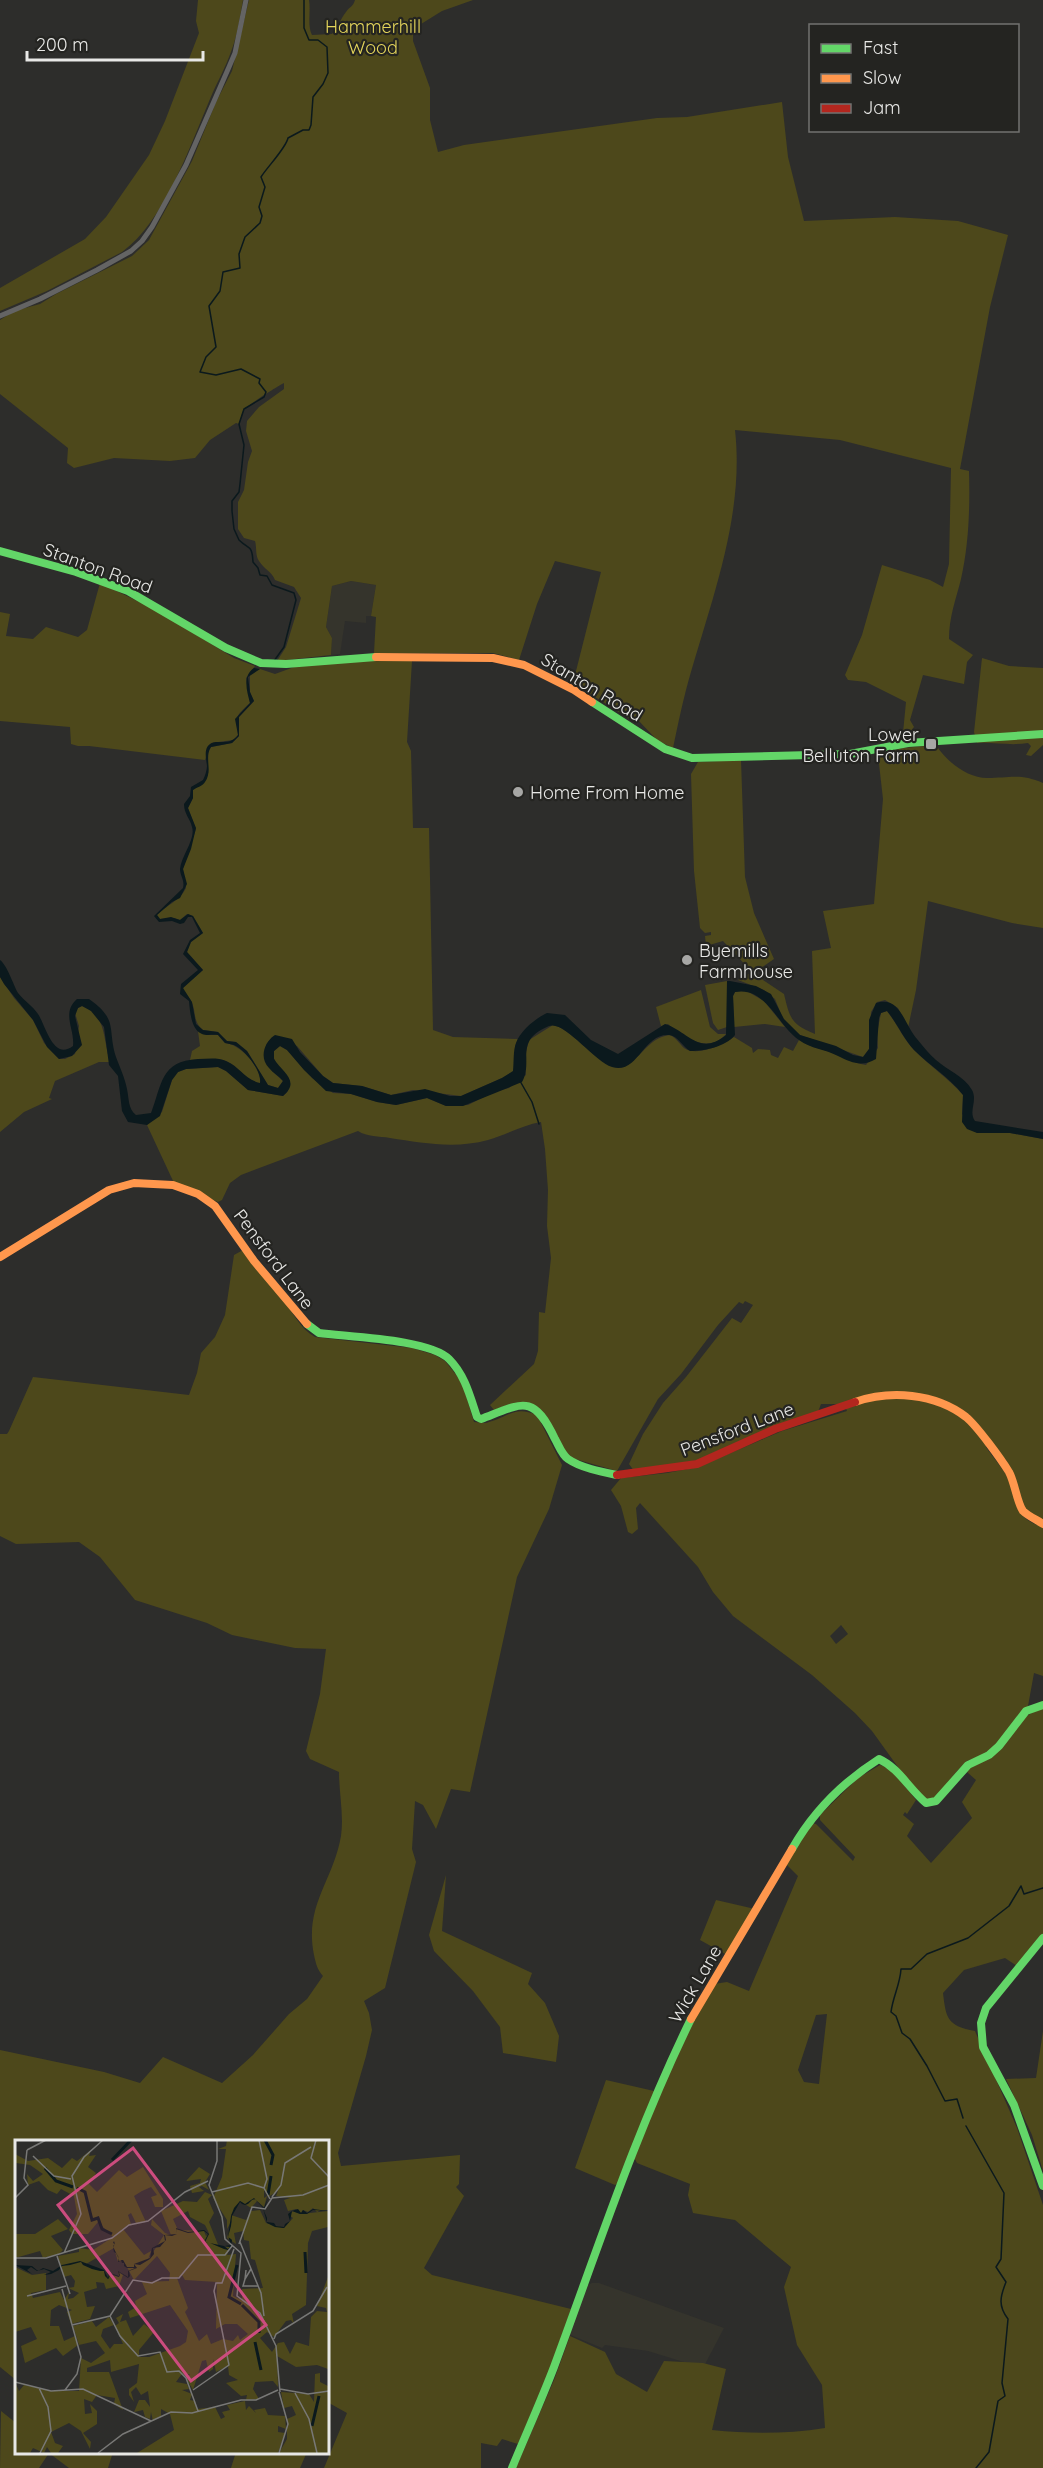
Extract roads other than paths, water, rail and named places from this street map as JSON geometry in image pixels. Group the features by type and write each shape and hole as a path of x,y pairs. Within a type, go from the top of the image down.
{"main road":[{"name":"Stanton Road","path":"0,551 76,572 128,591 226,648 261,663 275,665 401,656 493,658 524,665 574,690 665,749 692,758 850,754 908,743 1043,734"},
{"name":"Pensford Lane","path":"0,1257 79,1206 112,1189 147,1182 180,1187 208,1200 216,1207 251,1257 311,1329 337,1336 419,1345 438,1351 449,1359 465,1380 477,1417 487,1418 513,1407 528,1405 535,1408 545,1418 562,1454 574,1463 617,1474 697,1464 775,1429 870,1397 910,1395 928,1398 948,1406 967,1418 1006,1468 1013,1480 1023,1511 1032,1519 1043,1524"},
{"name":"Wick Lane","path":"512,2468 553,2370 612,2207 676,2048 712,1981 757,1911 794,1841 823,1805 859,1772 879,1759 892,1765 911,1790 926,1803 936,1802 968,1765 989,1755 999,1746 1026,1711 1043,1705"},
{"path":"1043,1938 986,2008 981,2019 980,2032 985,2052 1017,2112 1043,2186"}],"street":[{"path":"0,316 97,270 131,251 142,240 152,227 186,165 229,67 235,53 246,0"}],"waterway":[{"path":"274,661 284,647 296,600 294,593 272,585 267,576 260,575 253,562 251,550 239,540 234,529 232,511 232,501 239,492 244,445 239,424 244,409 264,397 266,392 259,383 260,379 241,369 216,375 200,372 206,357 216,347 209,306 220,291 223,272 240,268 239,254 245,237 260,223 262,216 259,207 265,187 261,177 288,138 303,130 309,130 313,97 328,73 327,47 318,40 309,40 304,28 304,0"},
{"path":"520,1081 532,1102 539,1124"},
{"path":"963,2118 957,2099 945,2101 927,2066 910,2039 902,2033 896,2016 891,2012 901,1969 911,1969 927,1954 968,1938 1009,1906 1021,1886 1024,1894 1043,1888"},
{"path":"966,2126 1004,2193 1001,2259 996,2267 1006,2282 1001,2301 1008,2319 1002,2383 1005,2396 998,2401 989,2452 976,2468"}],"place":[{"name":"Lower Belluton Farm","path":"931,744"},
{"name":"Home From Home","path":"518,792"},
{"name":"Byemills Farmhouse","path":"687,960"}],"park label":[{"name":"Hammerhill Wood","path":"373,36"}]}
